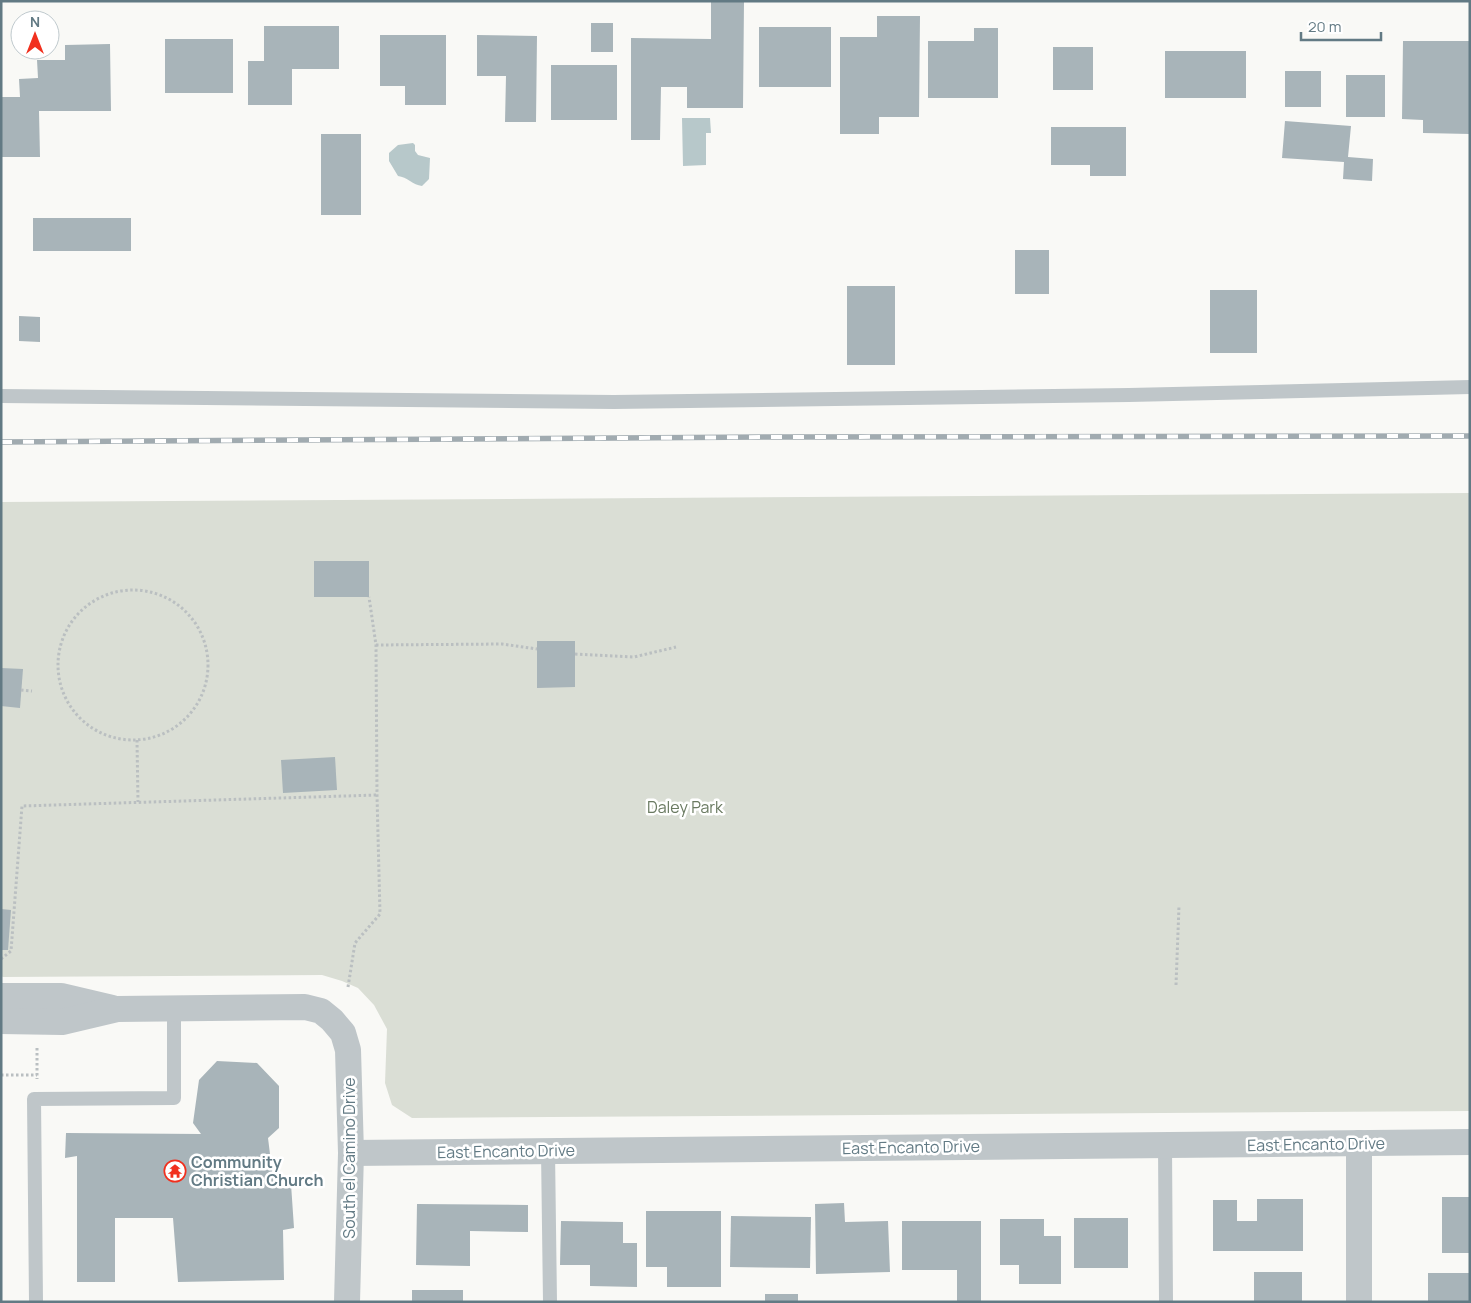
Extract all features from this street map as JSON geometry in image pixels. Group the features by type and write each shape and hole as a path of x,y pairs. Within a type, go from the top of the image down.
{"street":[{"path":"1,996 62,996 117,1009"},
{"name":"South el Camino Drive","path":"174,1008 305,1007 322,1011 344,1033 348,1050 351,1152 348,1302"},
{"path":"1,1021 62,1022 117,1009 174,1008"},
{"name":"East Encanto Drive","path":"351,1152 1470,1142"},
{"path":"1359,1143 1359,1302"}],"lane":[{"path":"1,396 614,402 1129,396 1470,387"},
{"path":"36,1302 34,1099 174,1098 174,1008"},
{"path":"1165,1145 1166,1302"},
{"path":"548,1151 550,1302"}],"path":[{"path":"136,589 162,595 184,609 201,629 209,654 208,681 198,705 181,725 158,737 137,740 132,741 108,737 87,726 70,708 60,686 57,663 62,640 73,619 91,602 112,592 136,589"},
{"path":"348,987 355,943 380,914 376,645 369,597"},
{"path":"376,645 502,644 537,648"},
{"path":"575,654 634,656 676,647"},
{"path":"21,690 32,691"},
{"path":"137,740 138,802"},
{"path":"311,791 312,796"},
{"path":"1,959 11,952 22,806 377,795"},
{"path":"1176,985 1179,906"},
{"path":"36,1043 37,1099"},
{"path":"1,1075 37,1075"}],"green space":[{"name":"Daley Park","path":"1470,493 1470,1111 412,1118 392,1105 385,1083 387,1029 374,1005 358,988 342,981 322,975 1,976 1,502"}],"shaded area":[{"path":"682,118 710,118 711,133 706,133 706,165 683,166"},
{"path":"413,143 418,155 430,158 429,179 422,186 398,176 389,161 389,153 398,145"}],"building":[{"path":"711,1 744,1 743,108 687,108 687,87 661,87 660,140 631,140 631,38 711,39"},
{"path":"877,16 920,16 919,117 879,117 879,134 840,134 840,37 877,37"},
{"path":"591,23 613,23 613,52 591,52"},
{"path":"264,26 339,26 339,69 292,69 292,105 248,105 248,61 264,61"},
{"path":"759,27 831,27 831,87 759,87"},
{"path":"974,28 998,28 998,98 928,98 928,41 974,41"},
{"path":"380,35 446,35 446,105 405,105 405,86 380,86"},
{"path":"477,35 537,36 536,122 505,122 506,76 477,76"},
{"path":"165,39 233,39 233,93 165,93"},
{"path":"1403,41 1470,41 1470,134 1423,133 1423,120 1402,119"},
{"path":"110,44 111,111 39,111 40,157 1,157 1,97 20,97 19,79 38,78 37,60 65,60 65,45"},
{"path":"1053,47 1093,47 1093,90 1053,90"},
{"path":"1165,51 1246,51 1246,98 1165,98"},
{"path":"551,65 617,65 617,120 551,120"},
{"path":"1285,71 1321,71 1321,107 1285,107"},
{"path":"1346,75 1385,75 1385,117 1346,117"},
{"path":"1285,121 1351,126 1348,157 1373,159 1372,181 1343,179 1344,162 1282,158"},
{"path":"1051,127 1126,127 1126,176 1090,176 1090,165 1051,165"},
{"path":"321,134 361,134 361,215 321,215"},
{"path":"33,218 131,218 131,251 33,251"},
{"path":"1015,250 1049,250 1049,294 1015,294"},
{"path":"847,286 895,286 895,365 847,365"},
{"path":"1210,290 1257,290 1257,353 1210,353"},
{"path":"19,316 40,317 40,342 19,341"},
{"path":"314,561 369,561 369,597 314,597"},
{"path":"537,641 575,641 575,687 537,688"},
{"path":"1,668 23,669 20,708 1,706"},
{"path":"335,757 337,790 283,793 281,760"},
{"path":"1,909 11,910 8,950 1,950"},
{"name":"Community Christian Church","path":"217,1061 257,1063 279,1086 279,1128 268,1138 274,1186 291,1184 294,1228 283,1230 284,1280 178,1282 173,1218 115,1218 115,1282 77,1282 77,1156 65,1158 66,1133 201,1134 193,1123 199,1080"},
{"path":"1442,1197 1470,1197 1470,1253 1442,1253"},
{"path":"1257,1199 1303,1199 1303,1251 1213,1251 1213,1200 1237,1200 1237,1221 1257,1221"},
{"path":"844,1203 845,1222 888,1221 890,1272 816,1274 815,1204"},
{"path":"417,1204 528,1205 528,1232 470,1231 470,1266 416,1265"},
{"path":"646,1211 721,1211 721,1287 667,1287 667,1267 646,1267"},
{"path":"731,1216 811,1217 810,1268 730,1267"},
{"path":"1074,1218 1128,1218 1128,1268 1074,1268"},
{"path":"1000,1219 1044,1219 1044,1236 1061,1236 1061,1284 1019,1284 1019,1265 1000,1265"},
{"path":"561,1221 623,1222 623,1243 637,1243 637,1287 590,1286 590,1265 560,1265"},
{"path":"902,1221 981,1221 981,1302 957,1302 957,1270 902,1270"},
{"path":"1254,1272 1302,1272 1302,1302 1254,1302"},
{"path":"1428,1273 1470,1273 1470,1302 1428,1302"},
{"path":"412,1290 463,1290 463,1302 412,1302"},
{"path":"765,1294 798,1294 798,1302 765,1302"}],"railway":[{"path":"1,442 777,437 1470,436"}],"place":[{"name":"Community Christian Church","path":"175,1171"}]}
